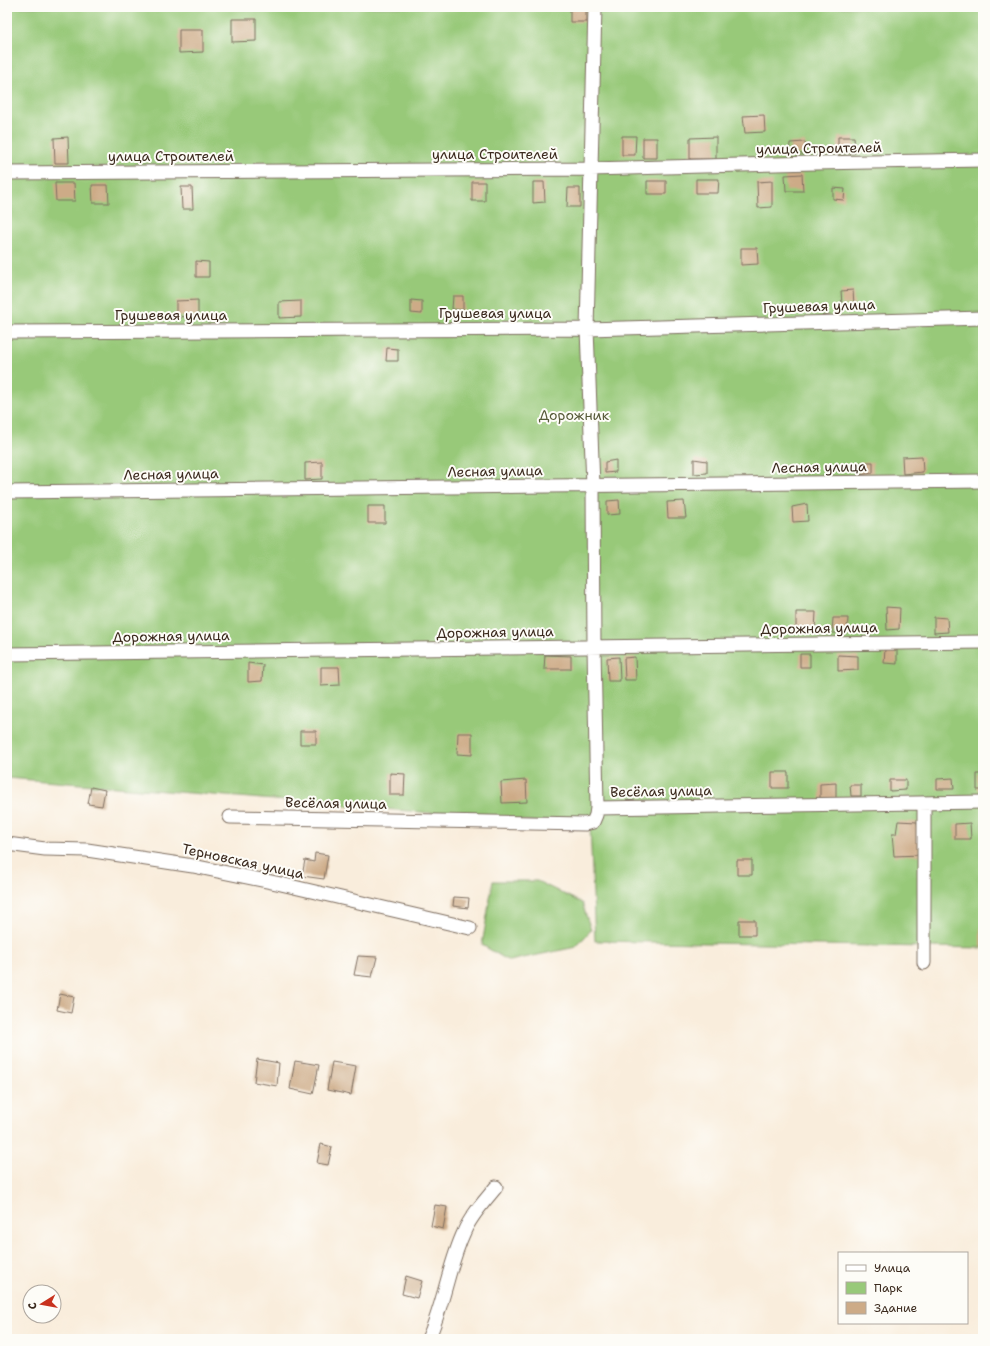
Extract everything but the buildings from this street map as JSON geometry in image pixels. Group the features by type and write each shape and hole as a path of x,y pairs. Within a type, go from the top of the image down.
{"street":[{"path":"595,7 588,329 593,486 597,808"},
{"name":"улица Строителей","path":"7,173 591,170 983,160"},
{"name":"Грушевая улица","path":"7,332 588,329 983,318"},
{"name":"Лесная улица","path":"7,492 593,486 983,480"},
{"name":"Дорожная улица","path":"7,654 983,642"},
{"name":"Весёлая улица","path":"230,817 585,824 593,822 597,808 983,802"},
{"path":"924,803 924,963"},
{"name":"Терновская улица","path":"7,844 45,849 87,850 193,866 288,886 470,928"},
{"path":"428,1339 433,1328 453,1259 464,1231 473,1216 496,1187"}],"green space":[{"name":"Дорожник","path":"7,7 983,7 983,948 595,941 590,826 7,778"},
{"path":"493,881 537,881 582,903 591,930 576,947 509,961 482,945"}]}
